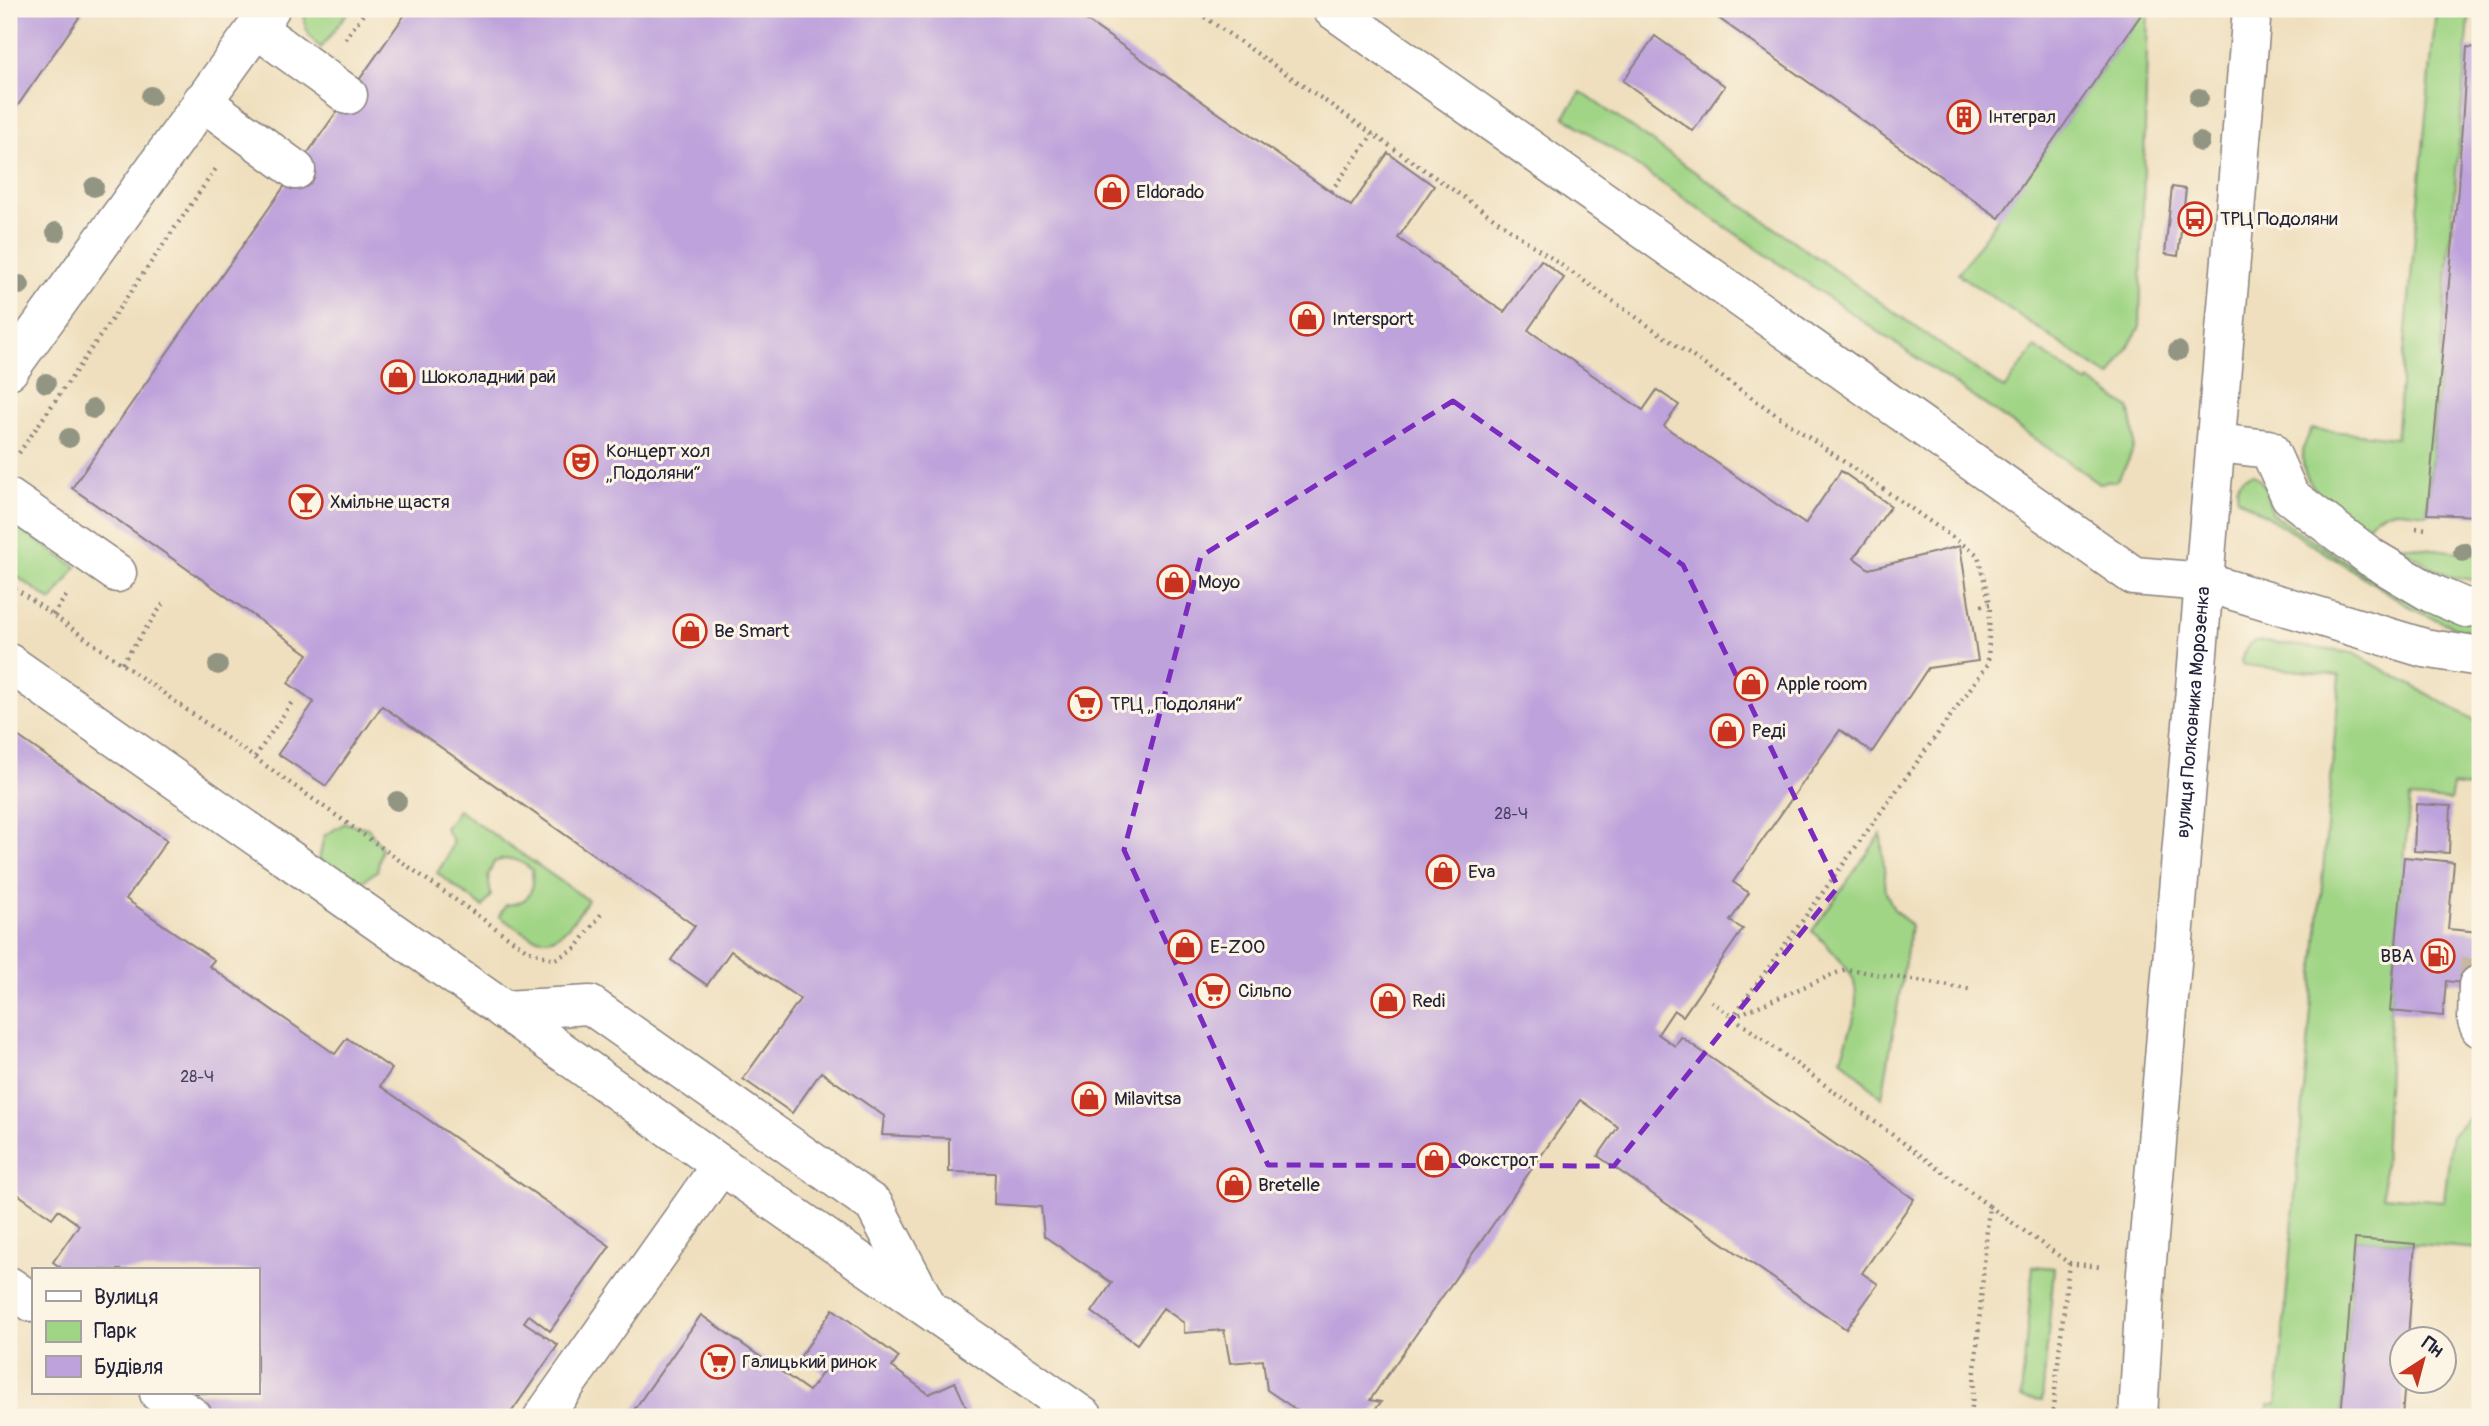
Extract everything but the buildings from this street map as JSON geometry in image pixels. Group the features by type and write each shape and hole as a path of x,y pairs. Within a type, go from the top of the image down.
{"street":[{"path":"1332,9 2134,576 2204,582 2424,648 2480,657"},
{"name":"вулиця Полковника Морозенка","path":"2138,1417 2146,1273 2196,704 2252,9"},
{"path":"9,370 263,18 334,84"},
{"path":"202,101 296,170"},
{"path":"2217,443 2269,449 2290,496 2375,560 2431,593 2466,608 2480,606"},
{"path":"9,498 117,573"},
{"path":"9,663 504,1010 721,1166 1084,1417"},
{"path":"2479,985 2477,1021 2480,1028"},
{"path":"504,1010 590,1005 874,1205 928,1307"},
{"path":"543,1417 721,1166"},
{"path":"9,1286 32,1303"},
{"path":"160,1394 193,1417"}],"path":[{"path":"334,84 367,9"},
{"path":"1192,9 1978,555 1990,604 1988,664 1732,1018"},
{"path":"1331,191 1373,134"},
{"path":"17,457 228,152 265,147"},
{"path":"9,584 525,949 554,960 577,947 602,914"},
{"path":"122,663 163,604"},
{"path":"1977,607 1990,604"},
{"path":"255,757 294,699"},
{"path":"1732,1018 1846,969 1973,990"},
{"path":"1711,1001 2069,1264 2052,1417"},
{"path":"1971,1417 1989,1206"}],"highlighted area":[{"path":"1453,401 1683,565 1838,887 1614,1166 1268,1165 1124,850 1201,556"}],"green space":[{"path":"306,9 350,9 321,48 312,40 307,30 304,20"},
{"path":"2145,9 2148,9 2140,327 2110,377 1958,274"},
{"path":"2436,9 2470,9 2427,514 2387,512 2366,526 2337,510 2314,488 2306,476 2304,446 2312,429 2396,438"},
{"path":"1581,92 2004,389 2035,347 2129,408 2133,446 2116,481 2099,483 1564,116"},
{"path":"2253,474 2264,486 2271,513 2365,574 2480,624 2480,629 2461,630 2419,612 2238,498 2239,482"},
{"path":"9,521 76,567 52,601 9,571"},
{"path":"2395,545 2480,554 2480,581 2448,576"},
{"path":"2260,641 2353,653 2480,723 2478,789 2453,786 2450,801 2410,798 2390,1011 2383,1196 2444,1201 2452,1135 2474,1112 2480,1120 2480,1249 2355,1239 2341,1417 2267,1417 2269,1404 2277,1404 2340,675 2243,665 2241,661 2247,647"},
{"path":"458,810 588,900 567,928 549,939 539,939 499,916 506,905 520,902 529,895 532,870 523,863 510,859 494,862 488,876 491,895 483,907 437,873 453,841 445,828"},
{"path":"345,823 368,828 382,848 377,871 357,885 319,860 324,836"},
{"path":"1881,834 1886,892 1893,908 1911,926 1882,1098 1841,1058 1855,1011 1854,982 1829,947 1812,931"},
{"path":"2033,1266 2054,1268 2042,1401 2021,1398"}],"tunnel":[{"path":"2478,985 2480,959"}],"place":[{"name":"Інтеграл","path":"1964,117"},
{"name":"Eldorado","path":"1112,192"},
{"name":"ТРЦ Подоляни","path":"2195,219"},
{"name":"Intersport","path":"1307,319"},
{"name":"Шоколадний рай","path":"398,377"},
{"name":"Концерт хол „Подоляни“","path":"581,462"},
{"name":"Хмільне щастя","path":"306,502"},
{"name":"Moyo","path":"1174,582"},
{"name":"Be Smart","path":"690,631"},
{"name":"Apple room","path":"1751,684"},
{"name":"ТРЦ „Подоляни“","path":"1085,704"},
{"name":"Реді","path":"1727,731"},
{"name":"Eva","path":"1443,872"},
{"name":"E-ZOO","path":"1185,947"},
{"name":"BBA","path":"2438,956"},
{"name":"Сільпо","path":"1213,991"},
{"name":"Redi","path":"1388,1001"},
{"name":"Milavitsa","path":"1089,1099"},
{"name":"Фокстрот","path":"1434,1160"},
{"name":"Bretelle","path":"1234,1185"},
{"name":"Галицький ринок","path":"718,1362"}]}
